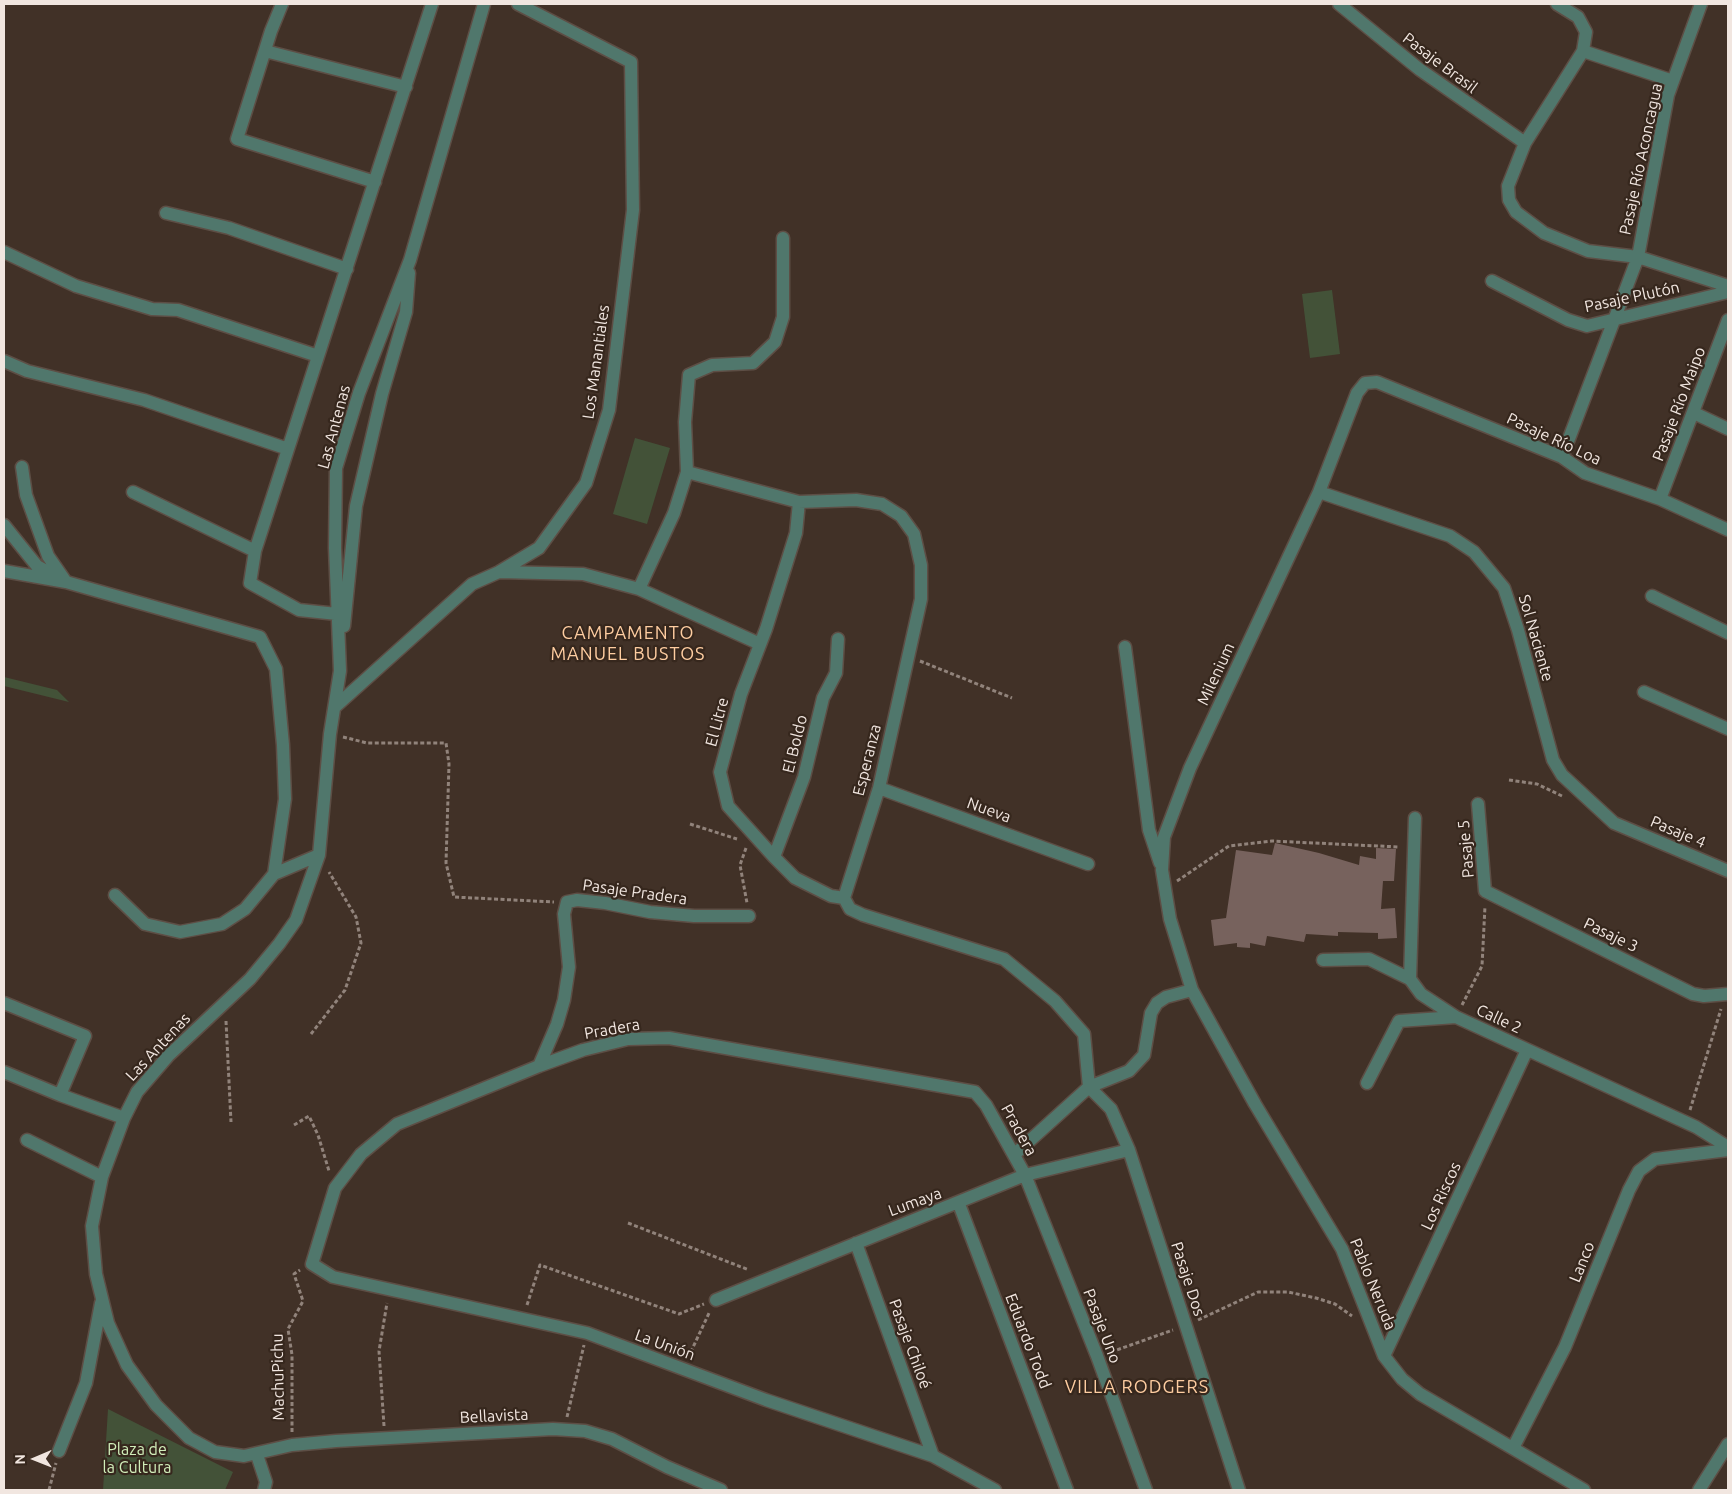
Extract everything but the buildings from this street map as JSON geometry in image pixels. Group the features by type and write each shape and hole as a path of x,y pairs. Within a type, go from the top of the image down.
{"street":[{"path":"282,4 237,139 375,182"},
{"path":"337,614 299,610 250,583 255,551 432,4"},
{"name":"Las Antenas","path":"340,671 335,548 336,468 359,393 410,260 484,4"},
{"name":"Los Manantiales","path":"336,706 472,584 499,572 538,548 586,483 609,410 633,210 631,62 518,4"},
{"name":"Pasaje Brasil","path":"1340,4 1419,69 1525,143"},
{"path":"1557,4 1578,17 1586,32 1583,51 1525,143 1508,186 1509,200 1516,212 1544,233 1588,251 1638,257 1728,286"},
{"name":"Pasaje Río Aconcagua","path":"1562,457 1638,257 1668,95 1701,4"},
{"path":"265,51 406,87"},
{"path":"1583,51 1674,80"},
{"path":"166,213 229,228 347,269"},
{"path":"639,589 674,513 687,472 685,422 690,375 712,365 753,363 775,342 782,317 783,238"},
{"path":"4,252 76,286 152,309 178,310 318,356"},
{"name":"Las Antenas","path":"257,1455 244,1456 215,1452 189,1438 156,1405 127,1365 108,1323 96,1274 92,1226 102,1177 124,1118 137,1092 168,1056 250,979 296,920 319,855 330,734 336,706 340,671 356,506 382,394 406,312 410,260"},
{"name":"Pasaje Plutón","path":"1492,281 1568,320 1587,326 1728,292"},
{"name":"Pasaje Río Maipo","path":"1660,499 1727,325"},
{"path":"4,361 27,371 144,400 288,449"},
{"name":"Pasaje Río Loa","path":"1365,384 1377,382 1562,457 1585,473 1660,499 1728,530"},
{"name":"Milenium","path":"1192,990 1170,919 1162,870 1164,837 1190,768 1319,492 1357,393 1365,384"},
{"path":"1694,413 1728,429"},
{"path":"22,467 26,495 48,556 66,582"},
{"name":"Esperanza","path":"687,472 798,502 856,500 882,504 901,516 914,534 921,565 921,599 879,788 844,898"},
{"path":"133,492 255,551"},
{"name":"Sol Naciente","path":"1319,492 1450,536 1474,552 1504,588 1518,630 1553,760 1562,775 1614,823"},
{"name":"El Litre","path":"798,502 796,533 760,644 741,694 720,772 728,806 774,857 795,878 831,896 844,898"},
{"path":"4,525 37,566 66,582"},
{"path":"4,572 66,582 260,637 276,669 283,745 285,799 274,874"},
{"path":"499,572 583,574 639,589 760,644"},
{"path":"1652,596 1728,633"},
{"name":"El Boldo","path":"774,857 804,777 823,698 836,673 838,638"},
{"path":"1125,646 1149,830 1162,870"},
{"path":"1644,692 1728,729"},
{"name":"Nueva","path":"879,788 1088,864"},
{"name":"Pasaje 5","path":"1478,804 1486,890"},
{"path":"1324,960 1369,959 1410,979 1415,818"},
{"name":"Pasaje 4","path":"1614,823 1728,871"},
{"path":"115,895 145,924 180,932 222,924 245,909 274,874 319,855"},
{"name":"Pasaje 3","path":"1486,890 1694,994 1704,996 1727,994"},
{"path":"844,898 850,909 863,915 1004,959 1055,1001 1084,1034 1089,1087"},
{"name":"Pasaje Pradera","path":"539,1066 557,1024 564,1000 569,967 564,914 567,902 577,900 606,903 650,912 694,916 749,916"},
{"name":"Calle 2","path":"1410,979 1421,994 1456,1017 1686,1123 1728,1149"},
{"path":"1015,1154 1089,1087 1128,1072 1144,1055 1151,1013 1157,1003 1166,997 1192,990"},
{"name":"Pablo Neruda","path":"1192,990 1255,1104 1342,1248 1384,1356 1402,1379 1420,1394 1584,1490"},
{"path":"4,1003 85,1036 60,1096"},
{"path":"1367,1083 1399,1021 1456,1017"},
{"name":"Pradera","path":"312,1264 335,1188 361,1154 397,1124 539,1066 583,1050 628,1039 669,1038 975,1092 986,1105 1025,1175"},
{"name":"Los Riscos","path":"1384,1356 1527,1050"},
{"path":"4,1072 60,1096 124,1118"},
{"name":"Pasaje Dos","path":"1089,1087 1111,1109 1129,1150 1239,1490"},
{"path":"27,1140 102,1177"},
{"name":"Lanco","path":"1513,1448 1566,1347 1629,1190 1639,1171 1655,1159 1728,1149"},
{"name":"Lumaya","path":"716,1300 856,1243 959,1204 1025,1175 1129,1150"},
{"name":"Pasaje Uno","path":"1025,1175 1098,1356 1146,1490"},
{"name":"Eduardo Todd","path":"959,1204 1067,1490"},
{"name":"Pasaje Chiloé","path":"856,1243 933,1456"},
{"name":"La Unión","path":"312,1264 333,1277 587,1333 766,1400 933,1456 995,1490"},
{"path":"59,1451 86,1383 102,1298"},
{"name":"Bellavista","path":"257,1455 292,1446 385,1439 564,1430 585,1431 612,1439 667,1467 721,1490"},
{"path":"1699,1490 1728,1444"},
{"path":"257,1455 266,1482 264,1490"}],"path":[{"path":"908,656 1012,698"},
{"path":"330,734 367,743 446,742 449,764 446,863 454,897 567,902"},
{"path":"690,824 740,840"},
{"path":"1165,888 1229,846 1272,841 1415,848"},
{"path":"748,843 740,865 749,916"},
{"path":"311,1034 345,990 361,943 356,917 319,855"},
{"path":"1456,1017 1482,966 1486,890"},
{"path":"1686,1123 1727,994"},
{"path":"225,1001 231,1122"},
{"path":"294,1125 309,1116 318,1135 335,1188"},
{"path":"628,1223 769,1278"},
{"name":"MachuPichu","path":"292,1446 292,1355 288,1329 303,1301 294,1274 312,1264"},
{"path":"522,1319 540,1265 678,1314 716,1300"},
{"path":"385,1439 380,1351 389,1290"},
{"path":"1098,1356 1186,1325 1258,1292 1288,1292 1316,1298 1335,1304 1356,1318"},
{"path":"683,1369 716,1300"},
{"path":"564,1430 587,1333"},
{"path":"49,1490 59,1451"}],"green space":[{"path":"1332,290 1340,354 1310,358 1302,294"},
{"path":"635,438 670,448 647,524 613,514"},
{"path":"4,677 57,690 69,702 4,686"},
{"name":"Plaza de la Cultura","path":"108,1409 233,1472 225,1490 103,1490"}],"district":[{"name":"CAMPAMENTO MANUEL BUSTOS","path":"628,643"},
{"name":"VILLA RODGERS","path":"1137,1387"}]}
